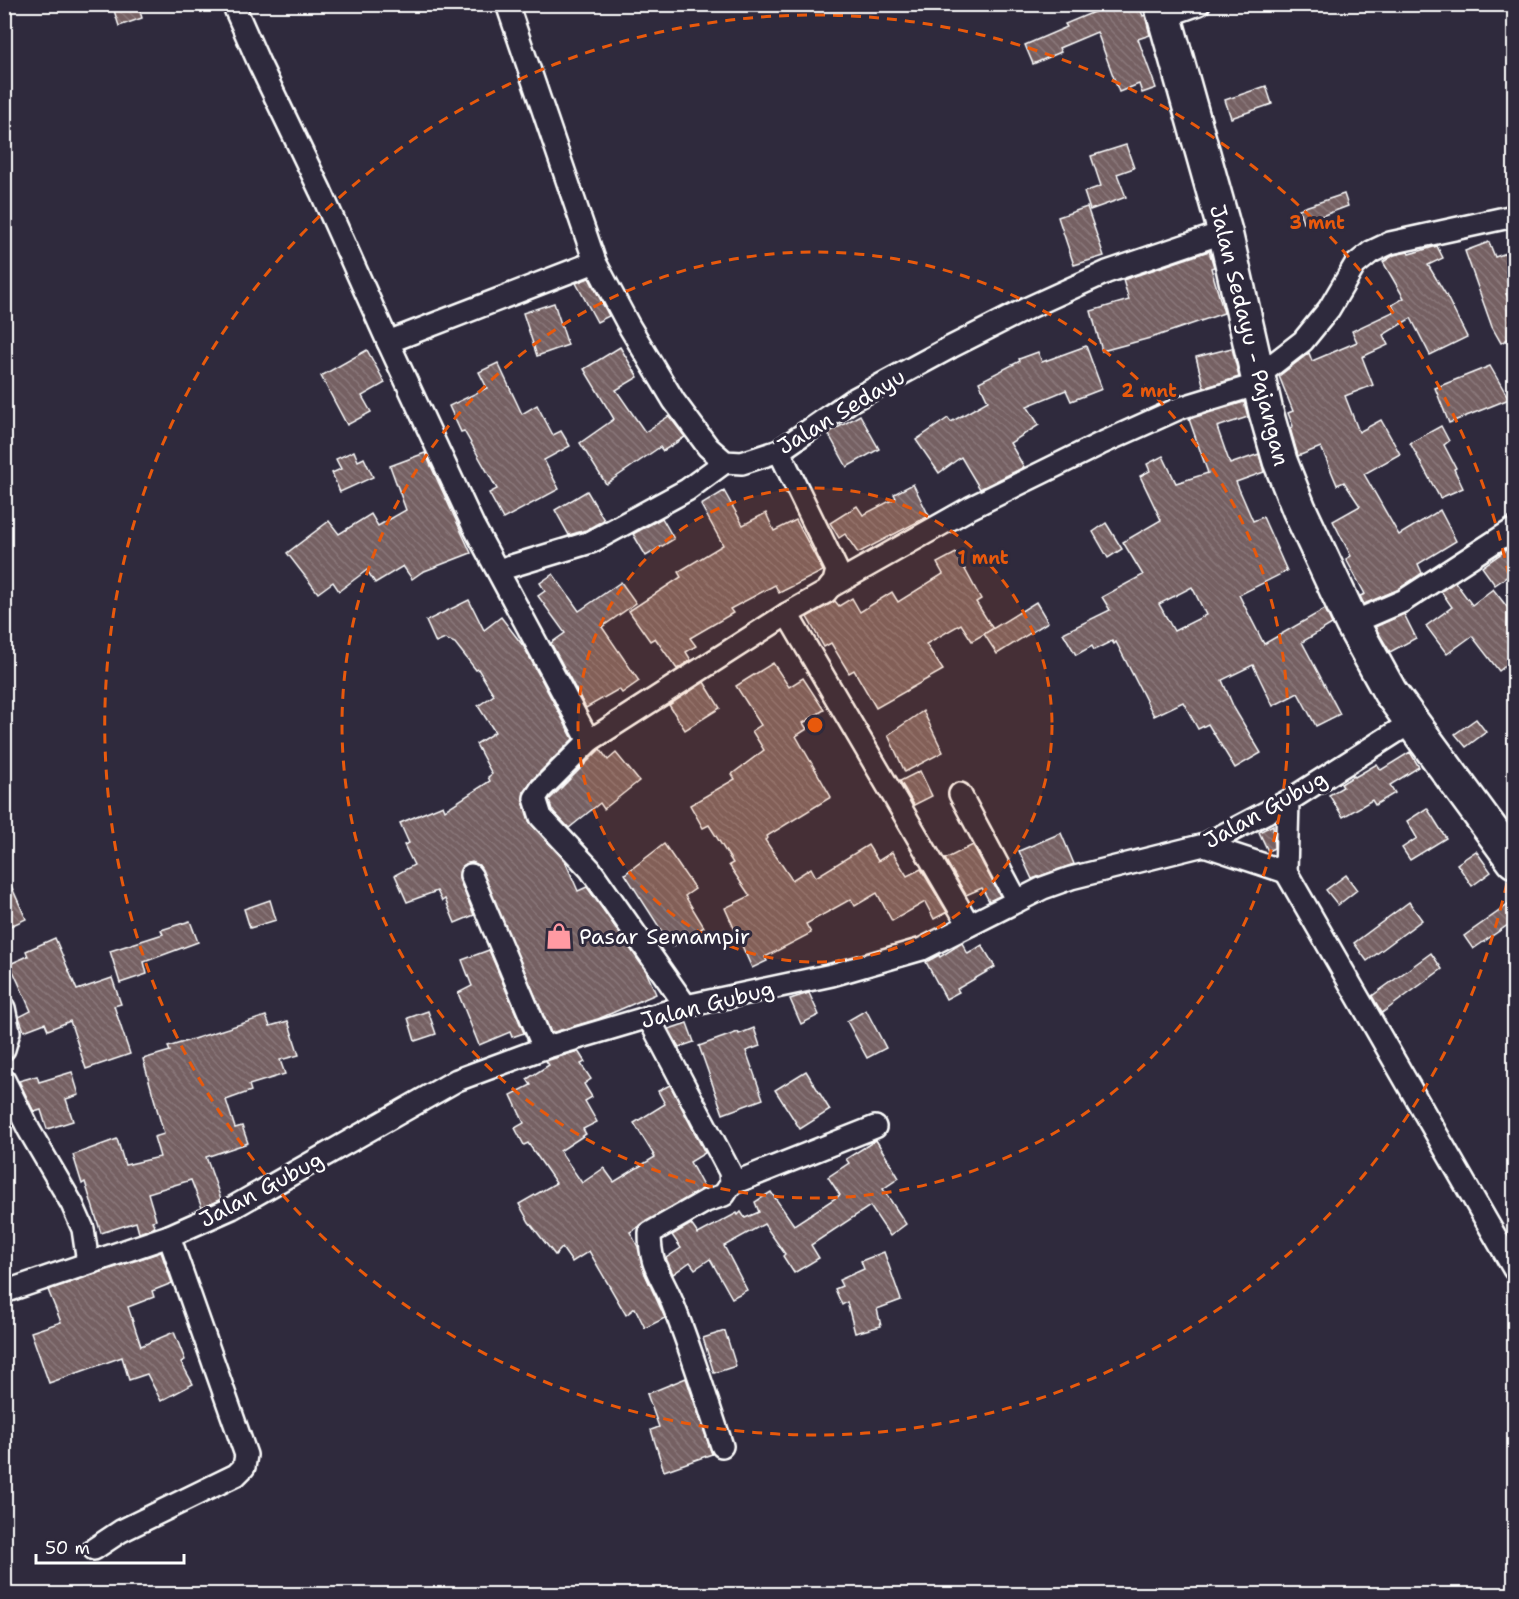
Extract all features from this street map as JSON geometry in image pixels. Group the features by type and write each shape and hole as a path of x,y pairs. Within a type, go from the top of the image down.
{"main road":[{"name":"Jalan Sedayu - Pajangan","path":"1163,10 1225,232 1271,432 1291,490 1352,623 1390,692 1410,723 1515,861"}],"street":[{"path":"233,4 473,525 589,741"},
{"path":"498,570 591,542 687,490 725,462 708,447 674,401 629,326 595,262 507,4"},
{"path":"1163,10 1199,4"},
{"path":"830,587 970,508 1100,444 1180,408 1258,380 1303,341 1329,309 1355,265 1371,252 1390,243 1515,216"},
{"name":"Jalan Sedayu","path":"725,462 742,463 779,451 851,401 1028,308 1107,272 1225,232"},
{"path":"388,342 595,262"},
{"path":"686,1006 590,869 542,817 537,809 535,798 541,789 589,741 787,614 826,592 834,582 837,570 779,451"},
{"path":"1352,623 1403,601 1515,529"},
{"path":"787,614 969,925"},
{"name":"Jalan Gubug","path":"4,1292 169,1236 232,1208 457,1080 544,1048 686,1006 844,972 922,949 1043,888 1071,878 1204,845 1288,801 1410,723"},
{"path":"960,794 1017,901"},
{"path":"1288,801 1286,872 1515,1269"},
{"path":"1204,845 1286,872"},
{"path":"471,875 544,1048"},
{"path":"4,1008 9,1032 4,1049"},
{"path":"648,1017 730,1172 730,1184 724,1195 706,1202 650,1233 650,1250 655,1269 672,1300 722,1446"},
{"path":"4,1080 29,1130 72,1204 83,1229 88,1263"},
{"path":"730,1184 875,1127"},
{"path":"94,1549 121,1531 236,1475 244,1467 246,1455 169,1236"}],"building":[{"path":"112,4 138,4 142,18 119,26"},
{"path":"1113,4 1138,4 1143,16 1145,15 1150,35 1138,39 1156,88 1142,93 1139,84 1119,92 1097,32 1059,48 1061,52 1033,64 1025,45 1067,27 1065,24"},
{"path":"1266,86 1272,104 1231,118 1225,100"},
{"path":"1126,145 1134,168 1117,174 1126,197 1090,210 1084,192 1101,186 1091,156"},
{"path":"1344,194 1348,206 1303,223 1299,209"},
{"path":"1087,207 1104,256 1074,265 1058,217"},
{"path":"1489,242 1495,257 1515,250 1515,291 1506,294 1515,308 1515,335 1501,343 1492,327 1465,251"},
{"path":"1437,246 1443,258 1428,265 1467,337 1430,355 1411,318 1383,335 1388,345 1362,357 1373,385 1345,396 1359,432 1381,420 1400,454 1364,474 1399,535 1440,510 1456,541 1418,564 1422,573 1397,590 1364,604 1360,596 1365,594 1346,559 1351,556 1333,521 1360,506 1344,482 1337,485 1321,447 1298,456 1290,428 1293,426 1288,413 1293,411 1279,376 1309,353 1312,361 1357,342 1352,331 1395,311 1392,305 1404,298 1383,262 1394,255 1408,252 1409,254"},
{"path":"1209,251 1214,267 1211,268 1224,313 1154,337 1102,351 1091,311 1129,300 1123,280"},
{"path":"589,278 609,316 597,322 576,283"},
{"path":"554,303 568,345 537,356 523,313"},
{"path":"1086,346 1102,389 1071,401 1066,390 1027,406 1039,425 1010,443 1024,467 980,489 961,457 939,473 916,440 948,418 951,422 988,401 979,382 1020,361 1019,359 1038,352 1042,362"},
{"path":"620,347 638,377 616,390 645,432 669,416 685,437 663,451 660,447 606,484 580,443 614,419 584,369"},
{"path":"1232,348 1239,377 1204,388 1196,357"},
{"path":"367,350 385,383 362,396 371,412 347,425 321,376"},
{"path":"498,363 522,414 537,405 553,435 561,431 570,446 544,460 559,489 503,519 489,493 497,489 464,431 461,432 449,406 487,388 479,372"},
{"path":"1490,366 1509,399 1449,423 1435,388"},
{"path":"1244,402 1248,417 1217,427 1230,464 1259,454 1264,472 1236,482 1253,521 1263,517 1287,571 1239,595 1264,644 1325,609 1332,624 1302,642 1340,714 1316,726 1298,693 1273,706 1253,665 1222,680 1234,708 1261,753 1235,768 1208,724 1198,729 1183,702 1154,716 1116,642 1114,644 1112,641 1094,650 1092,646 1076,655 1063,633 1110,610 1102,597 1143,575 1123,542 1161,520 1140,476 1150,471 1147,464 1163,456 1176,483 1208,473 1189,419","holes":["1192,587 1206,615 1174,631 1159,604"]},
{"path":"860,415 879,449 847,467 828,433"},
{"path":"1441,426 1449,441 1444,445 1463,488 1440,498 1410,443"},
{"path":"354,451 358,461 364,458 373,477 340,492 332,473 341,469 336,459"},
{"path":"425,453 471,553 422,572 412,579 403,566 375,583 367,570 339,591 333,582 318,593 287,553 329,521 339,534 371,514 378,526 406,510 390,466"},
{"path":"913,484 929,516 858,553 845,534 839,538 830,523 857,506 863,515 896,498 894,494"},
{"path":"587,491 604,520 586,530 569,535 555,510"},
{"path":"724,491 743,525 766,513 774,531 796,520 823,571 779,593 775,585 730,609 733,613 690,638 696,646 686,652 691,660 677,669 655,638 650,641 629,611 681,577 678,572 723,545 701,505"},
{"path":"662,518 674,539 646,556 633,534"},
{"path":"1106,523 1122,549 1108,558 1093,532"},
{"path":"1515,544 1515,571 1495,585 1482,567"},
{"path":"956,553 981,599 976,602 993,629 972,641 961,624 926,644 943,670 876,708 854,670 849,673 831,643 824,647 807,617 835,601 839,606 852,598 860,612 892,592 898,602 943,574 937,563"},
{"path":"553,574 579,611 621,582 636,603 602,627 639,681 622,693 619,689 586,708 551,643 565,633 538,596 545,591 540,583"},
{"path":"1455,582 1472,605 1493,589 1515,617 1515,658 1499,671 1472,636 1447,654 1426,626 1452,607 1441,591"},
{"path":"469,600 484,630 501,617 524,647 573,739 524,791 523,801 529,821 565,861 578,891 587,887 646,971 656,994 598,1019 551,1033 479,865 472,862 461,868 459,879 474,915 455,923 445,899 442,901 437,891 407,902 395,875 414,865 404,845 409,843 400,823 443,805 445,810 490,781 488,777 492,774 476,744 495,732 478,706 494,695 478,669 476,670 455,643 445,639 436,643 426,621"},
{"path":"1036,602 1048,622 997,654 984,634"},
{"path":"1404,614 1416,638 1390,652 1375,627"},
{"path":"773,663 789,687 803,678 824,710 803,723 807,729 796,736 831,797 767,836 765,840 792,880 811,868 816,877 868,845 878,861 892,852 907,876 921,869 947,912 934,919 925,902 892,921 877,893 855,906 851,899 806,924 811,933 765,957 767,961 752,968 725,908 750,896 729,865 733,863 709,825 703,828 690,805 735,779 732,774 764,750 752,731 761,725 736,686"},
{"path":"704,682 720,708 685,730 669,705"},
{"path":"923,711 943,752 905,772 888,735"},
{"path":"1476,719 1486,732 1466,747 1455,734"},
{"path":"600,749 608,760 616,753 639,781 604,809 600,803 569,828 552,810 549,800"},
{"path":"1410,752 1419,767 1390,785 1395,793 1375,805 1372,800 1343,817 1329,795 1343,787 1341,784 1354,776 1377,764 1381,770"},
{"path":"920,771 932,796 914,805 900,781"},
{"path":"1427,808 1446,838 1410,860 1402,848 1417,838 1407,821"},
{"path":"1273,825 1274,848 1268,851 1259,832"},
{"path":"1061,833 1074,864 1032,879 1019,851"},
{"path":"664,844 695,889 685,896 704,927 672,947 625,874"},
{"path":"973,845 1000,896 989,901 982,888 966,895 945,859"},
{"path":"1476,851 1491,872 1472,886 1457,864"},
{"path":"4,870 26,919 4,929"},
{"path":"1346,875 1357,890 1338,905 1326,890"},
{"path":"270,900 276,920 250,928 244,909"},
{"path":"1515,900 1515,920 1473,949 1464,936"},
{"path":"1409,902 1422,920 1367,961 1354,943"},
{"path":"190,921 198,942 144,962 147,974 120,983 110,951 163,934 161,930"},
{"path":"55,938 77,990 112,978 121,1004 114,1006 130,1054 86,1069 70,1021 48,1030 45,1023 24,1031 19,1017 31,1011 10,964 28,956 26,951"},
{"path":"962,943 968,954 982,945 995,967 957,989 959,992 946,999 926,962 939,955 940,957"},
{"path":"489,950 524,1033 512,1037 510,1032 479,1045 458,993 472,986 462,960"},
{"path":"1431,953 1442,969 1382,1013 1372,996"},
{"path":"809,993 819,1015 801,1024 790,999"},
{"path":"866,1010 886,1048 867,1058 847,1021"},
{"path":"428,1011 436,1034 415,1041 408,1018"},
{"path":"266,1016 270,1026 288,1021 299,1055 280,1060 285,1074 249,1085 251,1091 226,1100 235,1128 242,1126 248,1143 206,1157 221,1199 202,1208 191,1180 148,1193 156,1220 152,1221 155,1227 139,1233 136,1222 101,1233 85,1182 82,1184 73,1155 117,1139 125,1165 160,1157 154,1137 164,1134 143,1059 170,1051 168,1047"},
{"path":"687,1023 694,1042 679,1047 669,1029"},
{"path":"754,1028 760,1046 746,1051 763,1099 723,1114 699,1046"},
{"path":"578,1051 585,1062 581,1064 591,1079 584,1084 592,1097 585,1101 597,1122 583,1129 586,1134 560,1151 582,1183 604,1168 614,1182 655,1157 634,1123 665,1104 658,1091 670,1085 705,1153 690,1162 704,1188 630,1232 638,1247 645,1274 665,1318 645,1328 635,1308 626,1315 589,1251 572,1262 562,1248 555,1255 529,1222 519,1204 556,1183 528,1143 524,1145 515,1128 524,1123 511,1095 531,1085 527,1079 549,1065 546,1061"},
{"path":"806,1071 830,1110 800,1129 775,1090"},
{"path":"72,1072 79,1095 66,1099 73,1121 47,1129 41,1110 34,1112 19,1081 37,1076 39,1082"},
{"path":"876,1140 899,1178 883,1189 906,1224 890,1236 870,1206 811,1245 819,1258 794,1273 783,1256 785,1254 764,1224 724,1246 747,1290 732,1298 710,1259 695,1269 690,1262 673,1274 666,1258 681,1248 672,1235 691,1224 698,1234 737,1213 738,1215 741,1212 745,1218 759,1212 755,1202 771,1192 794,1225 840,1195 828,1177 849,1163 846,1159"},
{"path":"161,1252 172,1283 152,1291 154,1297 128,1307 141,1346 174,1332 185,1360 181,1362 193,1384 161,1401 147,1374 129,1380 122,1357 49,1383 31,1332 61,1322 48,1290"},
{"path":"884,1252 901,1300 877,1309 881,1326 855,1333 847,1302 842,1305 835,1289 842,1286 839,1280 864,1269 861,1261"},
{"path":"725,1331 736,1366 714,1373 703,1338"},
{"path":"686,1378 712,1454 664,1471 651,1430 659,1427 647,1394"}],"place":[{"name":"Pasar Semampir","path":"559,936"}]}
